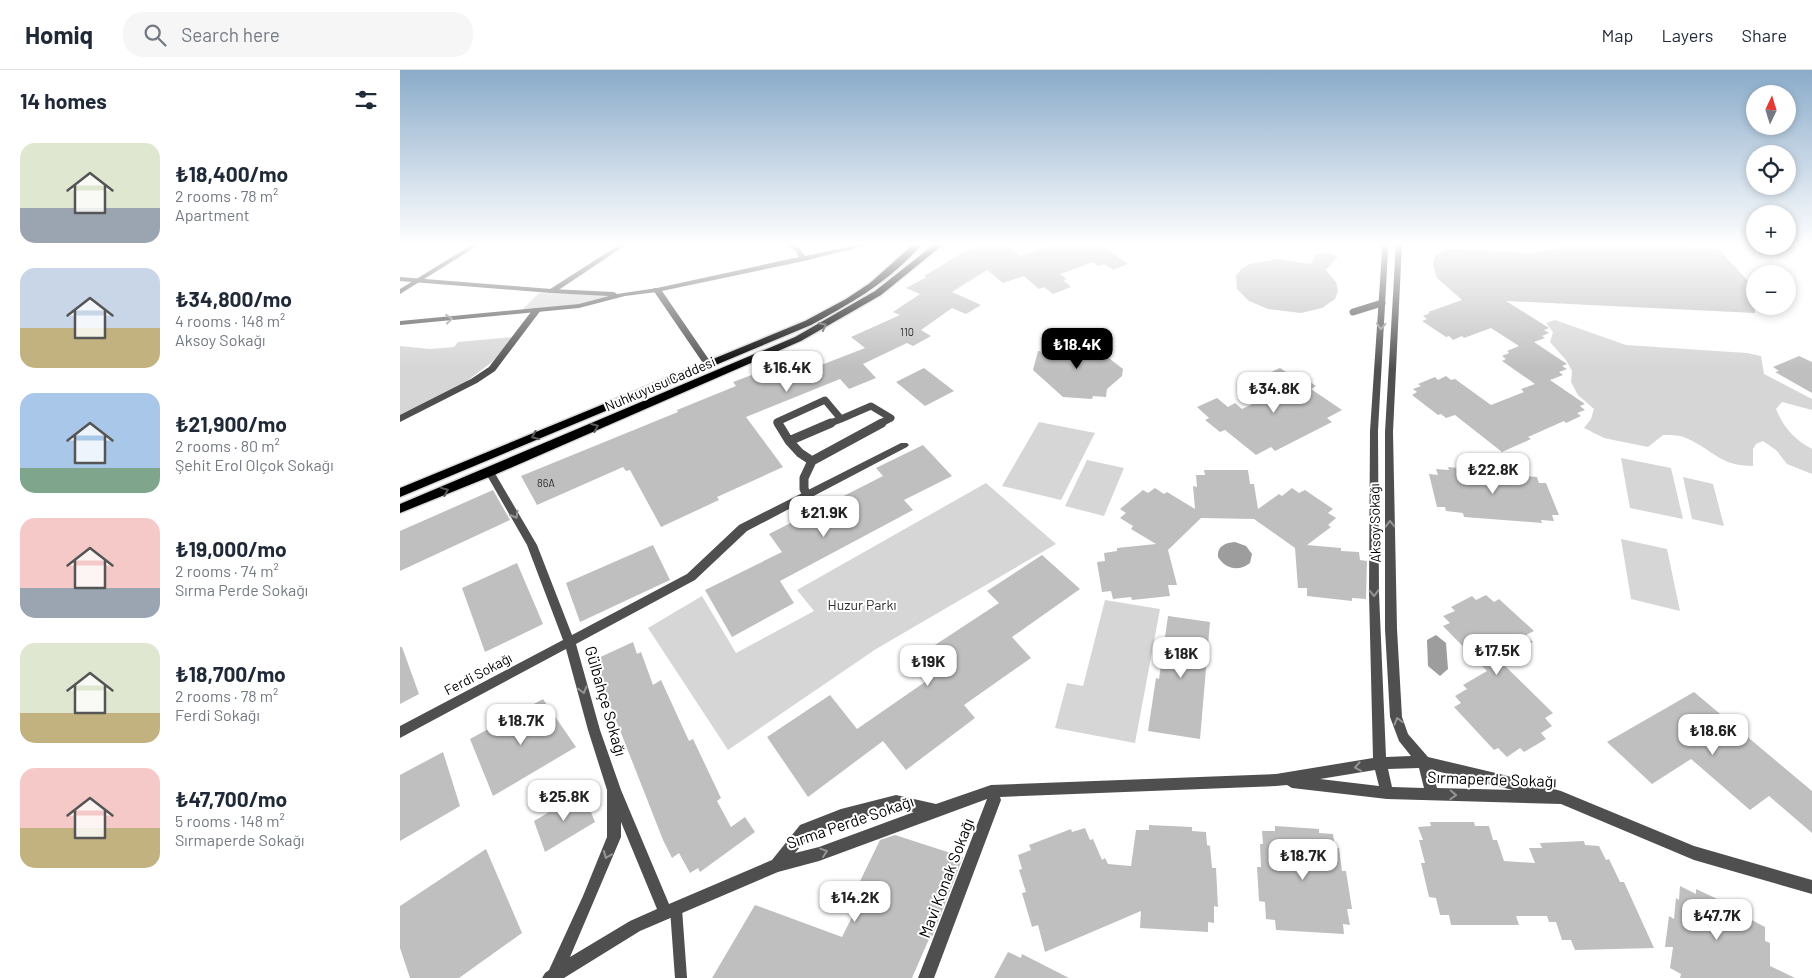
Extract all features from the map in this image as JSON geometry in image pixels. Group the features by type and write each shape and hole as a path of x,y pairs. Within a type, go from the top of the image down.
{"main road":[{"name":"Nuhkuyusu Caddesi","path":"400,493 808,322 849,301 872,285"},
{"name":"Nuhkuyusu Caddesi","path":"400,509 798,339 843,315 887,285"}],"street":[{"path":"400,292 411,285"},
{"path":"466,285 625,294"},
{"path":"550,291 559,285"},
{"path":"400,323 579,306 625,294 679,285"},
{"name":"Aksoy Sokağı","path":"1383,285 1374,431 1374,593 1380,763 1387,793"},
{"name":"Aksoy Sokağı","path":"1396,285 1389,432 1391,629 1396,717 1403,736 1424,762 1432,794"},
{"path":"657,290 708,364"},
{"path":"400,419 474,381 492,369 537,310"},
{"name":"Ferdi Sokağı","path":"400,732 691,577 743,528 904,445"},
{"name":"Gülbahçe Sokağı","path":"490,472 532,545 570,642 594,730 614,790 614,837 553,977"},
{"path":"1276,780 1380,763 1424,762 1500,780 1561,798"},
{"name":"Sırmaperde Sokağı","path":"1276,780 1387,793 1561,798 1694,853 1812,887"},
{"name":"Sırma Perde Sokağı","path":"777,865 819,854 991,790 1276,780"},
{"path":"614,790 671,911"},
{"name":"Mavi Konak Sokağı","path":"926,978 994,800 991,790"},
{"name":"Sırma Perde Sokağı","path":"777,865 805,830 841,816 896,802 935,810"},
{"path":"553,977 635,926 777,865"}],"lane":[{"path":"1353,312 1382,302"},
{"path":"812,461 798,452 788,441 778,422 825,400 841,419"},
{"path":"788,441 871,406 891,418 812,461 804,478 804,489 807,495"},
{"path":"671,911 681,978"}],"green space":[{"path":"539,293 614,295 579,305 522,310"},
{"path":"1555,320 1626,345 1747,353 1761,356 1764,374 1812,399 1812,410 1782,402 1776,409 1782,422 1790,432 1812,449 1812,474 1787,464 1776,450 1763,441 1756,444 1753,449 1753,466 1724,460 1681,436 1663,435 1648,447 1604,438 1584,428 1591,419 1594,409 1578,395 1571,382 1572,371 1566,360 1550,342 1553,332 1546,323"},
{"path":"514,337 492,362 463,384 400,416 400,346 430,349 454,347 458,342"},
{"path":"1039,422 1095,433 1061,500 1002,486"},
{"path":"1621,458 1671,468 1683,519 1630,508"},
{"path":"1087,460 1124,468 1104,516 1065,506"},
{"path":"1683,477 1713,484 1724,526 1692,519"},
{"name":"Huzur Parkı","path":"986,483 1056,544 876,649 728,750 648,628 702,596 736,653 814,611 797,590"},
{"path":"1621,539 1667,549 1680,611 1631,599"},
{"path":"1105,600 1160,609 1135,743 1055,728 1067,683 1083,686"}],"shaded area":[{"path":"1235,542 1246,546 1252,554 1250,563 1241,568 1228,567 1218,557 1222,546"},
{"path":"1436,635 1446,643 1448,669 1440,676 1428,666 1427,640"}],"building":[{"path":"911,285 963,285 952,292 981,305 966,314 952,308 921,330 931,336 913,346 907,343 863,364 876,378 849,389 840,379 746,417 783,467 717,497 719,500 661,527 630,470 626,471 623,467 537,505 521,476 678,412 677,410 736,386 733,382 800,357 811,369 865,348 851,337 900,315 893,312 920,294 906,288"},
{"path":"1035,285 1069,285 1071,287 1053,294 1044,287 1039,289"},
{"path":"1237,285 1337,285 1338,291 1335,299 1322,308 1301,313 1268,309 1249,301 1237,289"},
{"path":"1445,285 1746,285 1746,313 1506,301 1549,328 1544,330 1549,333 1542,336 1545,338 1534,342 1567,364 1562,366 1567,369 1559,372 1563,375 1550,380 1585,404 1580,406 1585,410 1577,413 1581,416 1566,423 1564,421 1528,437 1531,439 1502,452 1455,415 1446,418 1441,414 1438,415 1412,395 1417,392 1413,389 1421,386 1418,384 1435,377 1438,380 1446,376 1451,380 1455,379 1491,405 1524,392 1521,389 1535,384 1502,361 1506,359 1502,356 1509,353 1507,351 1519,346 1491,328 1453,340 1422,321 1427,319 1423,316 1430,313 1428,312 1462,300"},
{"path":"1084,339 1123,369 1122,376 1107,389 1106,397 1093,396 1092,399 1063,397 1033,370 1038,351 1045,352 1046,345 1061,346 1073,342 1080,345"},
{"path":"1799,356 1812,362 1812,393 1775,372 1779,371 1773,367"},
{"path":"924,368 954,391 925,406 896,382"},
{"path":"1280,368 1292,376 1298,374 1316,386 1311,389 1342,410 1327,418 1332,422 1275,451 1271,447 1256,455 1225,430 1220,432 1205,420 1209,418 1197,407 1217,398 1228,407 1235,403 1242,409 1276,393 1269,387 1274,384 1262,376"},
{"path":"923,445 952,476 904,500 913,510 780,581 794,603 732,637 705,590 782,552 769,534 883,476 876,468"},
{"path":"1448,467 1504,474 1504,471 1522,473 1524,476 1537,477 1539,483 1546,483 1559,515 1552,515 1554,521 1541,520 1542,523 1464,517 1463,513 1446,511 1445,507 1437,507 1429,474 1438,475 1436,469 1449,470"},
{"path":"1204,470 1248,470 1250,484 1254,484 1258,509 1279,494 1282,496 1292,488 1299,493 1305,490 1333,509 1328,513 1336,518 1328,525 1331,527 1307,545 1341,548 1341,551 1359,552 1360,560 1367,561 1366,599 1352,598 1352,601 1307,596 1307,588 1298,588 1295,548 1254,519 1201,518 1168,550 1177,585 1168,585 1170,596 1132,600 1131,597 1113,599 1111,591 1102,592 1097,562 1105,561 1104,553 1117,551 1117,548 1156,544 1131,529 1133,526 1120,518 1126,513 1120,509 1143,490 1148,493 1155,488 1164,494 1167,492 1195,509 1193,486 1197,487 1196,475 1205,475"},
{"path":"493,490 510,520 400,571 400,531"},
{"path":"653,545 670,580 580,622 566,583"},
{"path":"1042,555 1080,589 1012,637 1031,658 964,705 975,718 906,770 883,741 808,797 767,737 830,695 857,729 951,664 935,645 999,603 987,591"},
{"path":"517,563 543,624 485,652 462,588"},
{"path":"1486,595 1494,602 1499,599 1534,631 1526,635 1533,642 1522,648 1527,653 1504,665 1553,713 1545,718 1552,726 1541,733 1546,739 1524,752 1520,748 1507,757 1498,748 1494,750 1454,707 1461,703 1455,696 1467,689 1463,685 1487,671 1443,626 1450,623 1443,616 1455,611 1451,607 1472,596 1476,600"},
{"path":"1168,616 1210,622 1200,739 1148,731 1156,678 1159,679"},
{"path":"633,642 637,654 641,652 653,685 661,680 689,741 693,739 721,798 717,801 731,827 745,817 755,832 700,872 698,868 690,873 679,853 672,858 663,840 604,693 594,660"},
{"path":"400,647 402,647 419,694 400,704"},
{"path":"1694,692 1812,791 1812,833 1769,796 1750,810 1691,759 1652,784 1607,742"},
{"path":"543,699 576,747 493,796 470,739"},
{"path":"443,752 460,806 400,841 400,775"},
{"path":"583,792 595,822 545,852 534,821"},
{"path":"1430,822 1474,822 1475,826 1489,826 1493,840 1497,840 1504,861 1535,863 1529,848 1542,848 1540,843 1584,841 1585,845 1599,846 1606,860 1609,859 1620,882 1624,882 1654,948 1575,950 1571,940 1562,940 1556,922 1549,922 1547,916 1516,916 1519,925 1451,925 1449,915 1440,915 1436,898 1429,897 1421,863 1425,863 1419,840 1423,840 1418,827 1431,826"},
{"path":"1149,825 1192,827 1192,831 1206,832 1207,845 1210,846 1212,868 1216,868 1218,907 1214,906 1214,923 1208,922 1208,932 1140,928 1141,911 1045,952 1038,925 1032,927 1022,893 1026,892 1019,870 1022,869 1018,855 1031,850 1029,845 1071,829 1072,832 1085,828 1090,840 1093,839 1102,860 1105,858 1108,864 1131,866 1136,830 1149,830"},
{"path":"1275,826 1319,829 1319,833 1333,834 1335,848 1339,848 1342,871 1346,871 1352,909 1347,909 1350,925 1343,924 1344,934 1276,930 1275,920 1266,919 1265,902 1259,901 1257,867 1261,867 1260,844 1263,844 1262,831 1275,831"},
{"path":"895,835 963,857 931,940 929,939 912,978 712,978 755,905 842,937 854,913 846,910 880,840"},
{"path":"486,849 522,933 459,978 410,978 400,948 400,906"},
{"path":"1680,886 1696,894 1696,889 1749,914 1748,918 1765,927 1765,941 1770,943 1770,966 1795,978 1680,978 1681,974 1670,968 1673,947 1665,947 1669,916 1674,919 1676,898 1679,900"},
{"path":"1008,952 1021,958 1022,954 1069,978 994,978"}]}
